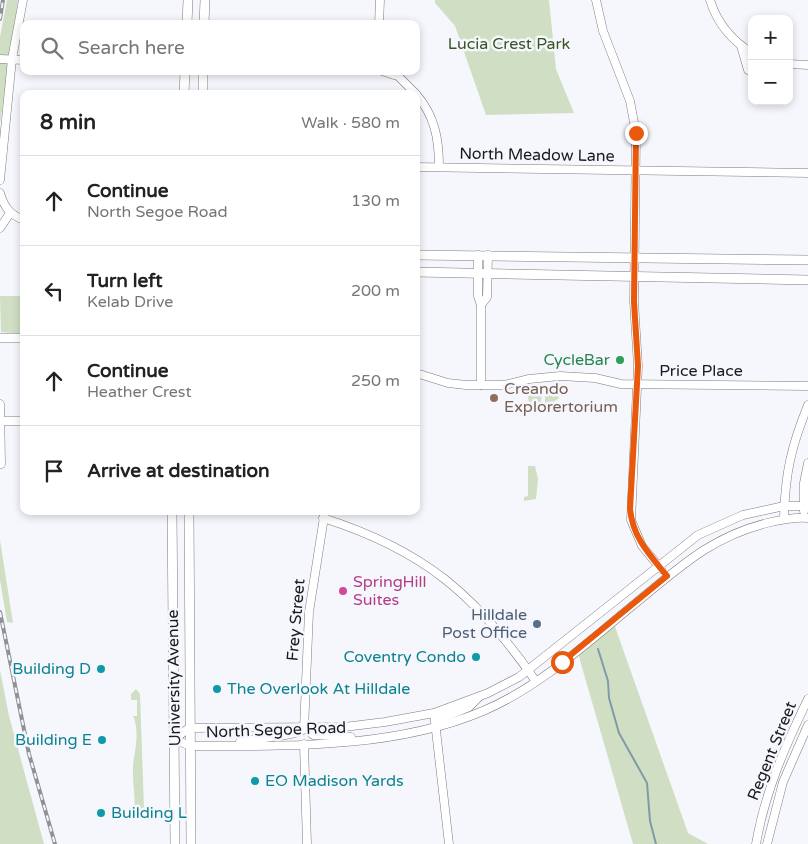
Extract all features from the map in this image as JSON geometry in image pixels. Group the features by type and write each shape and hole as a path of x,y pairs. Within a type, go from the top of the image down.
{"main road":[{"path":"187,20 188,0"},
{"path":"204,20 205,0"},
{"path":"184,90 185,75"},
{"path":"203,75 203,90"},
{"path":"420,254 808,260"},
{"path":"420,272 808,280"},
{"name":"University Avenue","path":"172,515 173,844"},
{"name":"University Avenue","path":"189,515 191,844"}],"street":[{"path":"0,180 12,59 23,0"},
{"path":"379,20 380,0"},
{"path":"596,0 606,39 630,101 636,133 637,170 634,258 637,384 631,520 642,546 667,576"},
{"path":"710,0 722,27 748,50"},
{"path":"741,46 748,70"},
{"path":"0,59 20,60"},
{"path":"793,64 808,65"},
{"path":"396,75 412,90"},
{"path":"420,98 434,124 439,167"},
{"name":"North Meadow Lane","path":"420,167 808,174"},
{"path":"0,193 3,203 10,213 20,218"},
{"path":"0,228 10,213"},
{"path":"478,255 478,296 481,305 481,385"},
{"path":"481,305 487,297 488,256"},
{"path":"0,338 20,338"},
{"name":"Price Place","path":"420,374 448,383 481,385 504,385 529,379 560,376 595,378 621,384 808,386"},
{"path":"0,404 1,464"},
{"path":"784,519 789,458 808,405"},
{"path":"1,421 20,421"},
{"path":"806,518 808,463"},
{"name":"North Segoe Road","path":"174,739 189,728 363,725 434,713 480,696 519,677 698,536 719,524 743,515 784,506 806,506"},
{"path":"324,515 393,546 442,577 495,625 535,680"},
{"name":"Frey Street","path":"304,726 309,612 324,515"},
{"name":"North Segoe Road","path":"174,739 190,746 304,744 374,738 436,728 484,710 516,694 571,655 667,576 718,540 752,527 784,519 806,518"},
{"path":"436,728 440,719 469,707 480,696"},
{"name":"Regent Street","path":"756,844 762,812 773,777 808,699"},
{"path":"434,713 449,844"},
{"name":"Regent Street","path":"767,844 783,782 808,725"},
{"path":"232,745 253,738 297,734 303,730 304,726 313,735 374,738"},
{"path":"304,744 307,844"}],"green space":[{"path":"7,0 18,0 0,124 0,37"},
{"name":"Lucia Crest Park","path":"435,0 549,0 556,69 574,113 486,115 455,26 435,3"},
{"path":"0,296 20,296 20,334 1,332"},
{"path":"554,385 557,390 554,392 558,392 559,398 550,404 545,404 545,389"},
{"path":"530,388 542,390 541,404 529,404 528,396 533,393"},
{"path":"528,466 535,466 538,479 536,499 524,501 524,497 528,496"},
{"path":"0,540 13,623 7,622 0,580"},
{"path":"613,621 688,833 708,844 633,844 577,650"},
{"path":"0,670 9,716 44,844 0,844"},
{"path":"136,689 140,694 144,809 140,813 135,810 133,776 136,726 133,716 137,716 137,700 131,700 131,694"}],"waterway":[{"path":"598,649 608,681 609,698 619,733 647,783 650,821 656,844"}],"railway":[{"path":"0,19 3,0"},
{"path":"0,612 29,754 55,844"}],"place":[{"name":"CycleBar","path":"620,360"},
{"name":"Creando Explorertorium","path":"494,398"},
{"name":"SpringHill Suites","path":"343,591"},
{"name":"Hilldale Post Office","path":"537,624"},
{"name":"Coventry Condo","path":"476,657"},
{"name":"Building D","path":"101,669"},
{"name":"The Overlook At Hilldale","path":"217,689"},
{"name":"Building E","path":"102,740"},
{"name":"EO Madison Yards","path":"255,781"},
{"name":"Building L","path":"101,813"}],"route":[{"path":"562,662 638,602 667,576 654,562 636,536 630,509 638,366 634,302 636,133"}]}
